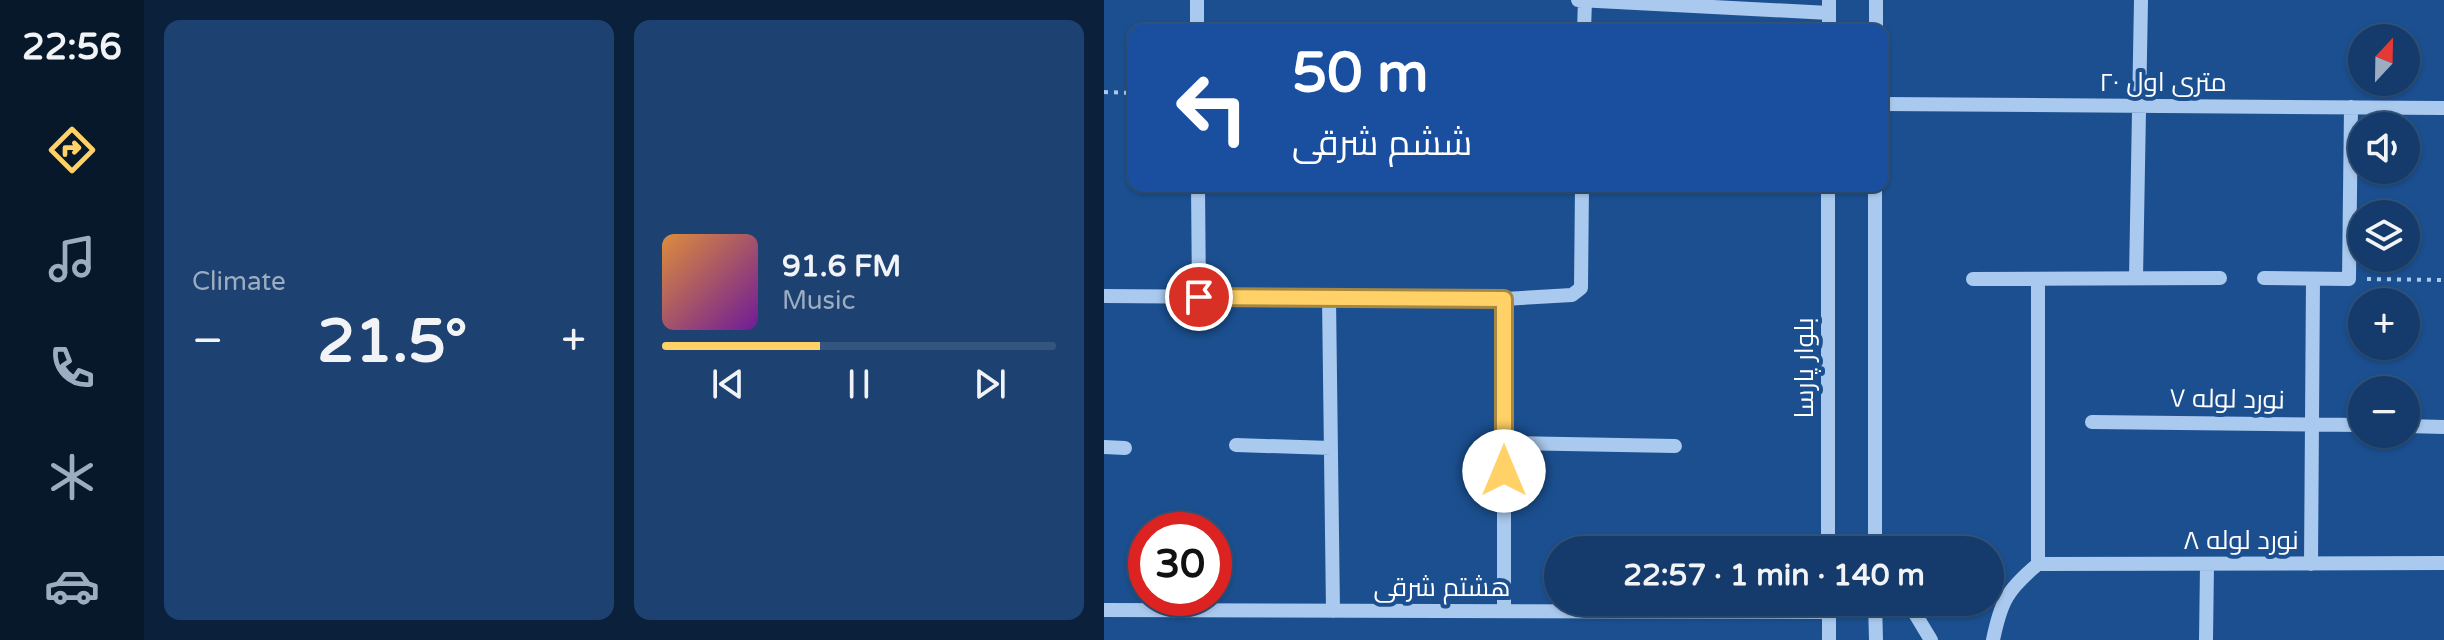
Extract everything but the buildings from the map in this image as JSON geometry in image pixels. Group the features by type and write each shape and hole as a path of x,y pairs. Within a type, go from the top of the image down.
{"street":[{"path":"1197,0 1197,24"},
{"path":"1578,0 1829,6"},
{"path":"1584,24 1585,0"},
{"path":"1876,0 1876,24"},
{"path":"2136,278 2141,0"},
{"name":"۲۰ متری اول","path":"1888,104 2444,108"},
{"path":"2264,278 2349,279 2351,107"},
{"path":"1198,192 1199,297"},
{"path":"1104,296 1504,299 1572,295 1581,288 1582,192"},
{"name":"بلوار پارسا","path":"1828,192 1828,536"},
{"path":"1875,192 1875,536"},
{"path":"1973,279 2220,278"},
{"path":"1993,640 2000,609 2016,583 2038,564 2038,279"},
{"path":"2311,564 2313,279"},
{"path":"1329,298 1333,611"},
{"path":"1504,299 1504,611"},
{"name":"۷ نورد لوله","path":"2092,422 2348,425"},
{"path":"2420,426 2444,427"},
{"path":"1504,443 1675,446"},
{"path":"1236,445 1331,448"},
{"path":"1104,447 1125,448"},
{"name":"۸ نورد لوله","path":"2038,564 2444,563"},
{"path":"2206,640 2207,565"},
{"name":"هشتم شرقی","path":"1104,610 1544,611"},
{"path":"1829,616 1829,640"},
{"path":"1875,616 1876,640"},
{"path":"1916,616 1931,640"}],"path":[{"path":"1104,92 1128,93"},
{"path":"2349,279 2444,280"}],"route":[{"path":"1199,297 1504,299 1504,471"}]}
